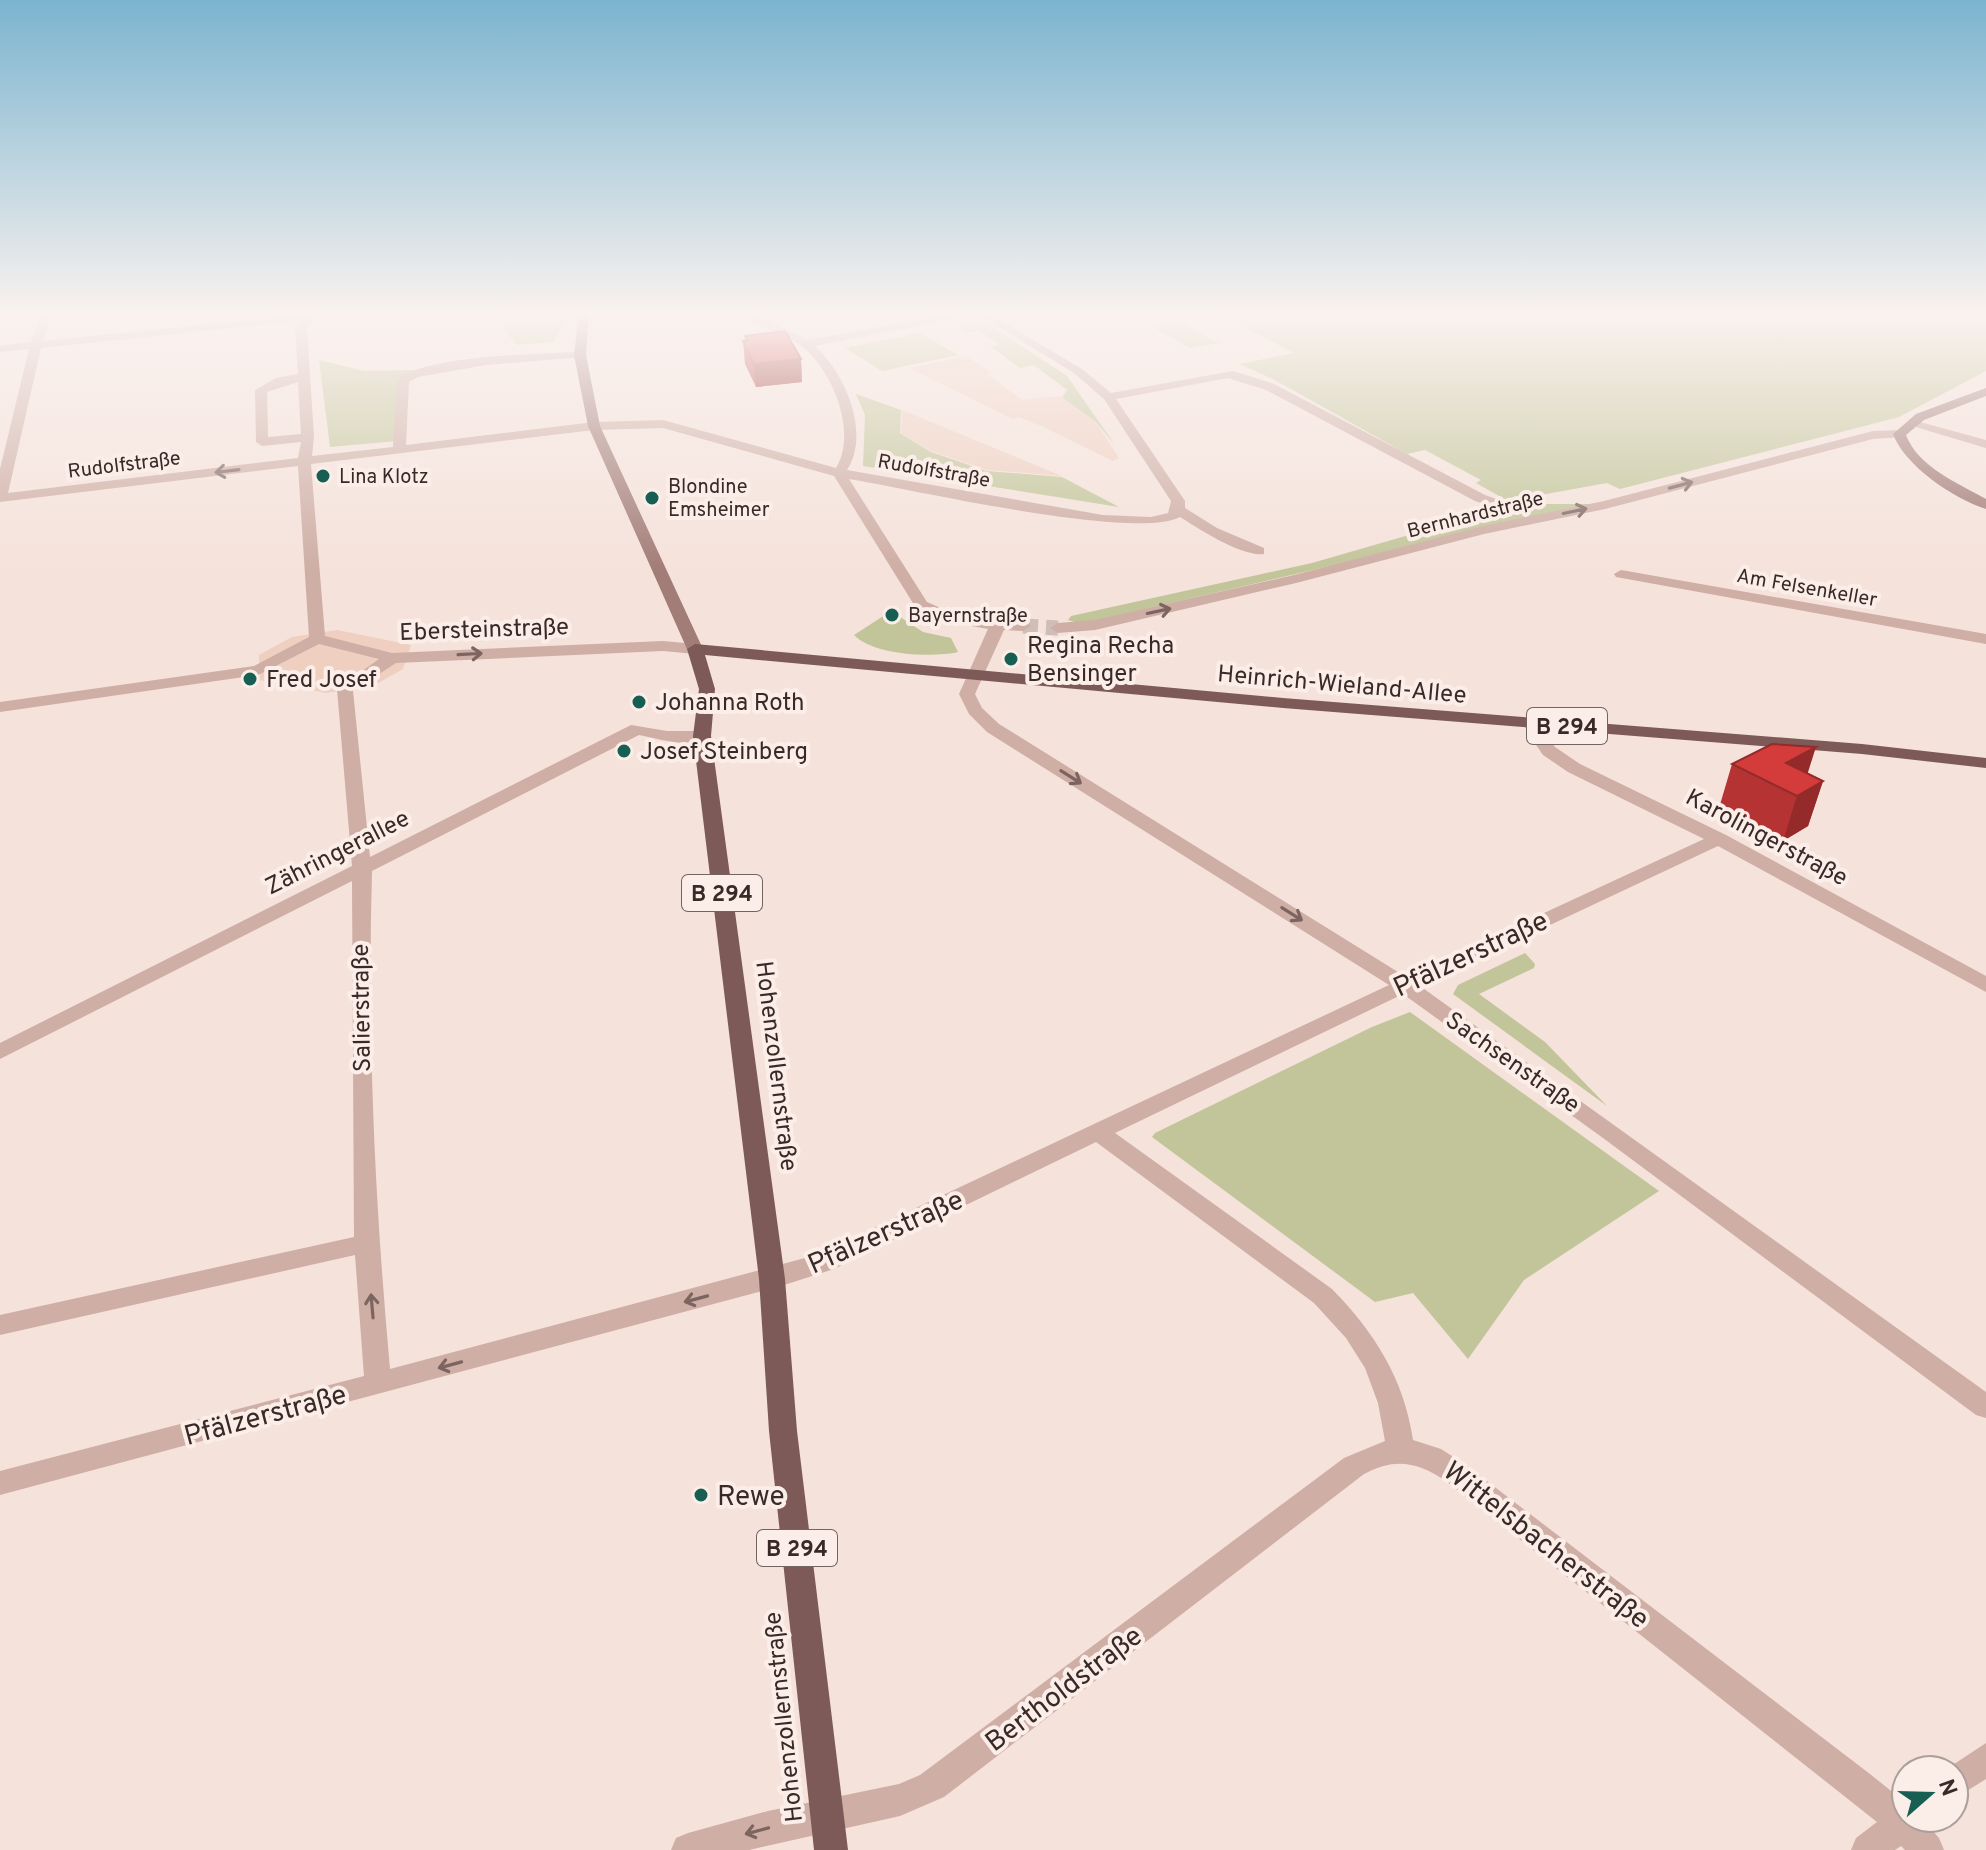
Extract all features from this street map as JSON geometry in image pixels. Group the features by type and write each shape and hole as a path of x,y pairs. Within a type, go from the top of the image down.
{"main road":[{"name":"Hohenzollernstraße","path":"589,399 594,426 695,649 707,689 702,736 772,1279 783,1431 831,1850"},
{"path":"1968,399 1913,422 1899,434 1904,448 1922,465 1986,505"},
{"name":"Heinrich-Wieland-Allee","path":"695,649 974,676 1862,749 1986,763"}],"street":[{"path":"0,498 23,399"},
{"path":"261,399 262,442 308,437"},
{"path":"0,707 258,670 317,639 304,462 308,437 305,399"},
{"path":"399,451 402,399"},
{"path":"841,399 850,439 849,463 839,473 921,605 933,613 955,620 1023,626"},
{"path":"1110,399 1178,501 1178,510 1212,531 1259,551"},
{"path":"1293,399 1480,498 1505,507"},
{"path":"1913,422 1986,444"},
{"name":"Rudolfstraße","path":"0,498 594,426 663,424 839,473 1103,519 1151,521 1212,531"},
{"name":"Bernhardstraße","path":"1058,628 1095,625 1221,597 1483,530 1605,505 1866,436 1899,434"},
{"name":"Rudolfstraße","path":"1151,521 1173,516 1178,510"},
{"name":"Am Felsenkeller","path":"1621,574 1986,639"},
{"path":"974,676 998,625"},
{"name":"Ebersteinstraße","path":"317,639 392,658 663,646 695,649"},
{"name":"Salierstraße","path":"378,1383 366,1243 360,930 362,870 345,689 392,658"},
{"name":"Sachsenstraße","path":"974,676 967,694 969,701 983,718 1005,735 1404,985 1633,1147 1986,1407"},
{"name":"Karolingerstraße","path":"1539,723 1541,739 1559,759 1719,839 1986,985"},
{"name":"Zähringerallee","path":"0,1052 637,729 667,736 702,736"},
{"name":"Pfälzerstraße","path":"0,1483 772,1279 825,1262 1404,985 1719,839"},
{"path":"1098,1132 1323,1296 1355,1329 1385,1375 1393,1397 1400,1449"},
{"path":"0,1325 366,1243"},
{"name":"Bertholdstraße","path":"688,1850 900,1800 932,1786 1354,1466 1370,1455 1400,1449"},
{"name":"Wittelsbacherstraße","path":"1400,1449 1438,1460 1456,1473 1890,1809"},
{"path":"1868,1850 1890,1833"}],"green space":[{"path":"324,399 400,399 397,441 330,447"},
{"path":"858,399 871,399 901,410 900,433 931,452 987,471 1062,477 1119,507 863,466 865,415"},
{"path":"1064,399 1083,399 1115,445 1096,422"},
{"path":"1309,399 1932,399 1899,417 1620,489 1607,483 1508,501 1476,483 1481,480 1425,450 1407,454"},
{"path":"1531,504 1595,504 1081,624 1068,620 1071,616 1312,563 1454,522"},
{"path":"891,611 923,632 951,638 958,652 933,655 888,651 863,642 854,635"},
{"path":"1525,953 1535,964 1534,968 1479,994 1545,1042 1607,1106 1453,994 1458,985"},
{"path":"1410,1012 1659,1191 1524,1280 1468,1359 1413,1293 1375,1302 1152,1137 1372,1027"}],"shaded area":[{"path":"973,399 1065,399 1095,421 1119,458 1113,461 1041,426 1019,417 1013,419"},
{"path":"902,410 1062,476 988,470 931,451 901,433"},
{"path":"337,630 411,645 403,669 373,686 326,693 260,680 259,655 292,637"}],"building":[{"path":"1772,744 1816,747 1786,763 1823,781 1797,796 1732,764"}],"tunnel":[{"path":"1023,626 1058,628"}],"place":[{"name":"Lina Klotz","path":"323,476"},
{"name":"Blondine Emsheimer","path":"652,498"},
{"name":"Bayernstraße","path":"892,615"},
{"name":"Regina Recha Bensinger","path":"1011,659"},
{"name":"Fred Josef","path":"250,679"},
{"name":"Johanna Roth","path":"639,702"},
{"name":"Josef Steinberg","path":"624,751"},
{"name":"Rewe","path":"701,1495"}]}
